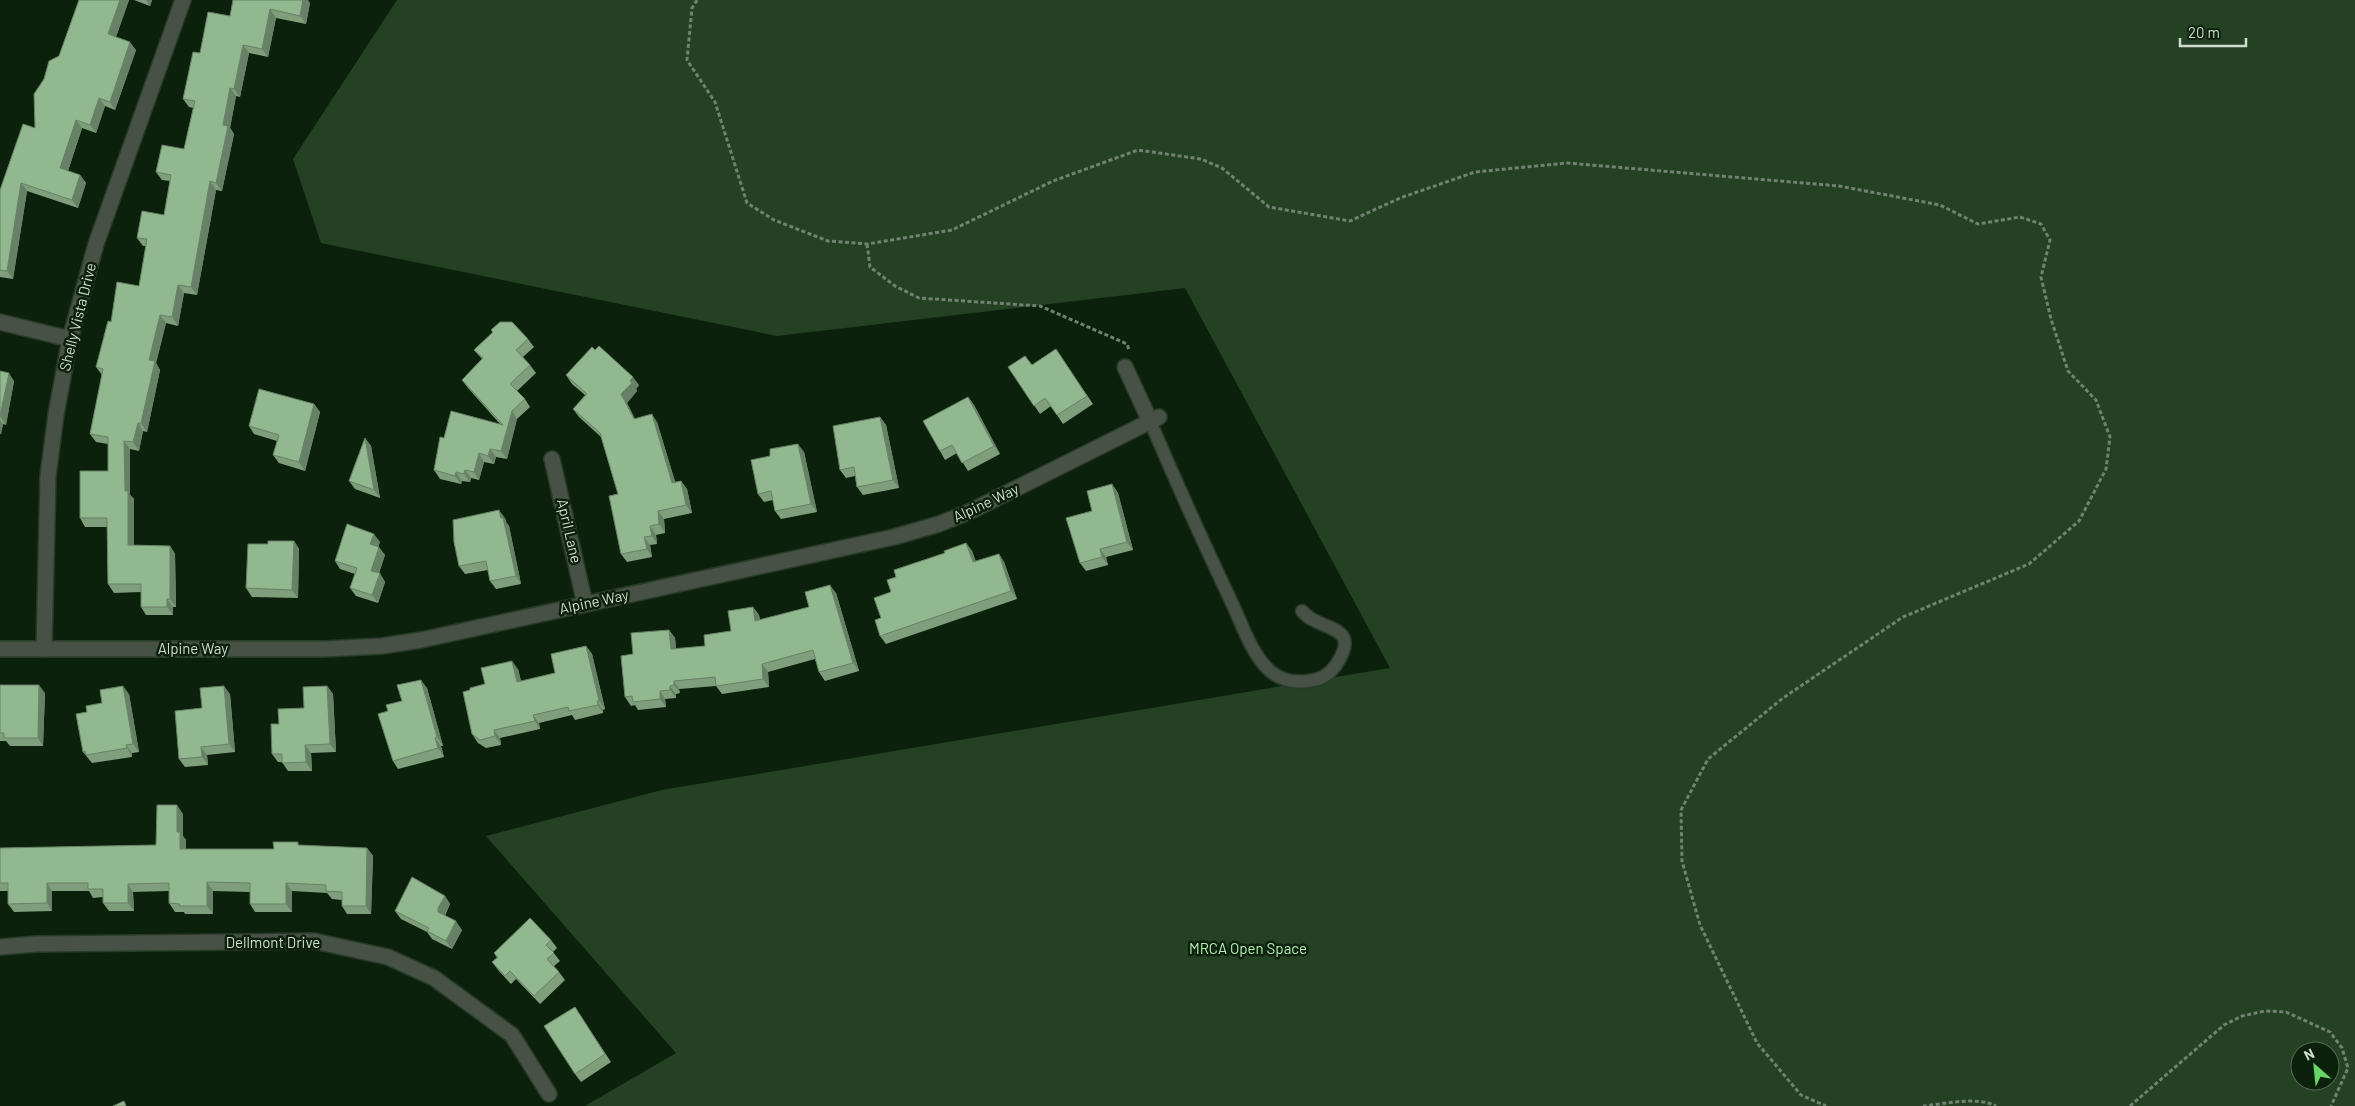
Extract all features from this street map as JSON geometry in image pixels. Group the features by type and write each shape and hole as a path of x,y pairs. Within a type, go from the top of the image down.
{"street":[{"name":"Shelly Vista Drive","path":"44,648 48,476 54,423 70,339 96,244 183,0"},
{"path":"0,322 70,339"},
{"path":"1127,361 1154,419"},
{"name":"Alpine Way","path":"0,649 324,649 382,646 421,640 894,537 939,524 1002,497 1154,419"},
{"name":"April Lane","path":"552,459 584,604"},
{"name":"Dellmont Drive","path":"0,947 36,944 314,941 388,956 434,978 512,1036 549,1094"}],"lane":[{"path":"1154,419 1200,536 1254,649 1270,671 1282,679 1296,682 1322,678 1331,672 1337,664 1344,646 1342,636 1337,630 1318,624 1307,617 1302,611"}],"path":[{"path":"697,0 692,8 687,60 715,102 747,204 774,220 828,241 867,244 952,230 1053,181 1138,150 1201,159 1222,168 1269,206 1350,221 1400,198 1475,172 1567,163 1839,186 1940,205 1978,224 2020,216 2041,224 2050,240 2041,277 2051,319 2068,371 2096,400 2110,436 2106,469 2080,521 2029,564 1903,617 1782,698 1708,759 1681,810 1682,861 1700,925 1753,1035 1757,1043 1801,1095 1826,1106"},
{"path":"867,244 870,267 895,286 919,298 1040,306 1127,344 1127,361"},
{"path":"2130,1106 2224,1025 2242,1016 2265,1012 2286,1012 2330,1032 2342,1048 2348,1068 2331,1106"},
{"path":"1924,1106 1966,1101 1991,1103 1996,1106"}],"green space":[{"name":"MRCA Open Space","path":"397,0 2355,0 2355,1106 585,1106 676,1053 486,836 662,790 1390,668 1185,288 777,336 321,243 293,159"}],"building":[{"path":"79,0 120,0 108,34 130,42 110,102 99,98 90,125 76,120 60,168 80,175 72,200 21,183 7,271 0,270 0,190 23,124 35,128 34,94 44,79 49,61 59,56"},
{"path":"233,0 303,0 300,16 270,9 262,49 243,45 234,89 230,88 223,125 228,126 216,183 210,181 191,287 178,285 172,317 160,315 149,360 155,361 141,423 138,423 133,442 124,441 125,491 128,491 128,545 170,546 170,599 167,599 167,607 141,607 141,584 108,584 107,518 80,518 80,471 108,471 108,437 90,434 103,369 96,367 108,321 111,322 117,282 139,286 147,239 137,238 142,211 164,215 171,175 156,172 162,145 184,149 195,101 183,99 193,52 200,53 208,12 230,16"},
{"path":"500,322 512,322 528,339 516,350 530,365 510,384 525,399 512,411 501,451 490,449 488,456 479,453 474,472 465,470 464,474 456,472 455,476 434,470 440,437 444,438 451,411 503,425 462,380 483,358 474,350 493,332 491,330"},
{"path":"599,346 633,377 630,381 632,383 621,394 634,419 652,414 672,483 681,481 686,505 658,511 659,524 650,526 652,536 644,537 647,549 621,554 609,496 618,494 600,433 573,409 587,394 566,375 592,347 595,350"},
{"path":"1056,349 1087,396 1057,415 1045,398 1034,406 1008,367 1025,356 1032,365"},
{"path":"0,371 9,373 0,416"},
{"path":"259,389 314,404 299,462 273,455 279,435 249,426"},
{"path":"968,397 994,446 962,463 952,445 940,451 923,421"},
{"path":"880,417 893,480 857,487 854,467 840,470 833,426"},
{"path":"365,438 374,490 349,481"},
{"path":"798,444 811,504 775,511 771,491 758,494 751,460 770,456 770,449"},
{"path":"1112,484 1127,542 1100,549 1102,557 1080,563 1066,518 1092,511 1087,491"},
{"path":"499,510 501,518 503,518 516,576 490,581 486,561 459,566 454,542 453,520"},
{"path":"347,524 374,534 370,544 379,547 371,571 380,573 372,595 350,588 357,568 335,561"},
{"path":"268,541 294,541 292,590 246,588 248,544 268,544"},
{"path":"966,543 973,562 999,554 1011,591 880,636 875,620 881,618 874,598 891,592 887,580 896,577 894,570 945,553 944,551"},
{"path":"830,585 853,663 819,672 813,650 762,664 763,679 716,686 715,677 674,681 674,685 670,686 670,690 660,691 660,699 633,702 632,696 625,697 621,656 633,654 631,633 669,630 671,649 705,646 704,635 731,631 728,611 753,607 755,621 809,607 805,592"},
{"path":"586,646 599,701 597,701 598,705 569,711 568,707 533,715 535,721 494,730 495,736 480,740 472,734 463,692 485,684 481,668 512,661 517,682 555,673 551,654"},
{"path":"421,680 437,737 435,738 438,748 393,761 378,714 388,711 386,705 402,701 397,685"},
{"path":"0,685 39,685 38,738 4,738 4,733 0,733"},
{"path":"123,686 133,744 126,745 127,748 86,755 85,751 83,752 76,714 87,712 86,706 102,703 100,690"},
{"path":"224,686 229,744 201,747 202,757 179,759 175,711 202,708 200,688"},
{"path":"327,686 330,744 305,745 306,762 282,763 282,754 272,754 271,724 279,724 278,709 304,708 303,687"},
{"path":"157,805 177,805 177,832 180,832 180,849 274,849 273,842 298,842 298,845 367,848 366,906 342,906 342,892 326,891 326,885 286,883 286,904 250,904 250,883 207,882 207,906 179,906 180,904 169,903 169,883 128,884 128,903 103,903 103,889 88,889 88,883 47,883 47,903 8,904 8,883 0,883 0,848 156,845"},
{"path":"412,877 445,896 438,908 438,912 456,921 446,941 427,931 429,928 395,911"},
{"path":"530,918 551,940 546,945 554,953 547,959 559,972 534,996 510,971 505,976 492,962 498,957 494,953"},
{"path":"575,1007 605,1054 575,1074 544,1026"},
{"path":"124,1101 126,1106 113,1106"}]}
